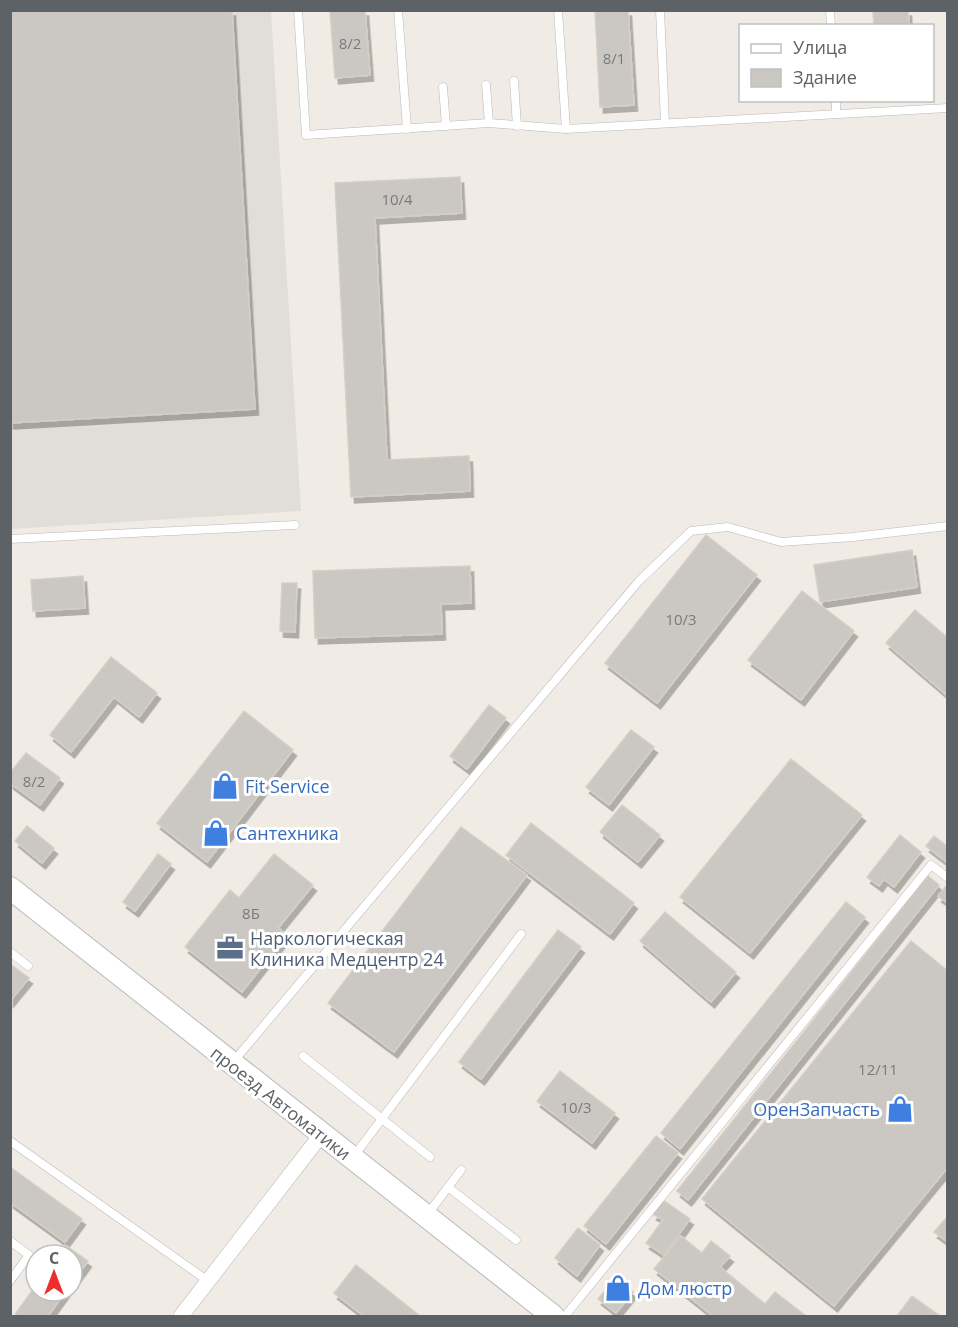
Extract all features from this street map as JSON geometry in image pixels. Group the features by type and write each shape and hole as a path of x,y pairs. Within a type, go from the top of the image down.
{"main road":[{"name":"проезд Автоматики","path":"11,889 551,1315"}],"street":[{"path":"181,1317 321,1135"}],"lane":[{"path":"298,10 306,135 489,123 566,129 948,108"},
{"path":"398,10 407,129"},
{"path":"558,10 566,129"},
{"path":"660,10 665,123"},
{"path":"514,81 517,126"},
{"path":"486,85 489,123"},
{"path":"442,87 446,126"},
{"path":"836,102 836,114"},
{"path":"10,540 295,525"},
{"path":"232,1064 639,581 691,531 728,527 781,542 853,537 948,526"},
{"path":"551,1315 931,865 948,878"},
{"path":"352,1158 521,934"},
{"path":"10,952 28,966"},
{"path":"303,1056 430,1157"},
{"path":"10,1141 208,1281"},
{"path":"426,1216 461,1170"},
{"path":"448,1187 516,1240"},
{"path":"10,1241 29,1255 10,1281"}],"shaded area":[{"path":"11,11 271,11 301,511 11,529"}],"building":[{"path":"10,10 232,10 255,409 10,423"},
{"path":"330,10 365,10 370,75 335,78"},
{"path":"595,10 628,10 634,105 600,107"},
{"path":"873,10 908,10 909,24 874,24"},
{"path":"460,177 462,213 375,218 387,460 469,456 470,491 351,497 335,183"},
{"path":"706,535 757,575 657,703 605,663"},
{"path":"912,550 917,587 820,602 814,565"},
{"path":"470,566 471,603 441,604 442,634 315,638 313,571"},
{"path":"83,576 85,608 33,611 31,580"},
{"path":"282,583 297,583 295,632 280,631"},
{"path":"802,591 854,631 801,700 748,660"},
{"path":"915,610 948,638 948,696 886,643"},
{"path":"111,657 157,693 139,717 114,697 71,752 50,735"},
{"path":"489,705 506,718 467,769 450,756"},
{"name":"Fit Service","path":"244,711 293,750 207,862 157,823"},
{"path":"631,730 654,747 609,805 586,787"},
{"path":"26,753 60,778 40,805 10,783 10,773"},
{"path":"791,759 862,815 750,953 680,897"},
{"path":"622,805 660,835 638,862 600,832"},
{"path":"531,823 634,903 610,934 506,855"},
{"path":"27,826 54,848 42,863 15,841"},
{"path":"461,827 527,875 394,1052 328,1003"},
{"path":"900,835 921,852 894,887 884,879 879,886 867,877"},
{"path":"934,836 948,847 948,863 926,846"},
{"path":"158,854 171,864 135,911 123,902"},
{"path":"274,854 313,885 278,928 287,935 242,992 185,947 230,890 239,898"},
{"path":"928,876 939,885 688,1200 677,1191"},
{"path":"948,886 948,903 938,896"},
{"path":"846,902 865,917 680,1149 661,1133"},
{"path":"665,912 736,972 711,1002 640,941"},
{"path":"558,930 581,947 481,1079 459,1062"},
{"path":"911,941 948,971 948,1167 834,1306 702,1199"},
{"path":"10,964 29,978 10,1001"},
{"path":"560,1071 615,1113 592,1143 537,1101"},
{"path":"656,1136 678,1153 606,1244 584,1226"},
{"path":"10,1167 82,1219 65,1242 10,1202"},
{"path":"663,1200 690,1219 664,1255 646,1243 663,1220 653,1214"},
{"path":"948,1216 948,1242 934,1232"},
{"path":"578,1228 600,1245 577,1276 555,1258"},
{"path":"681,1236 702,1253 711,1241 730,1256 720,1267 765,1304 775,1292 806,1316 713,1316 654,1269"},
{"path":"356,1265 420,1316 364,1316 334,1293"},
{"path":"615,1278 633,1292 616,1313 598,1299"},
{"path":"912,1296 940,1316 897,1316"},
{"path":"24,1302 57,1303 48,1316 14,1316"}],"place":[{"name":"Fit Service","path":"225,786"},
{"name":"Сантехника","path":"216,833"},
{"name":"Наркологическая Клиника Медцентр 24","path":"230,948"},
{"name":"ОренЗапчасть","path":"900,1109"},
{"name":"Дом люстр","path":"618,1288"}]}
